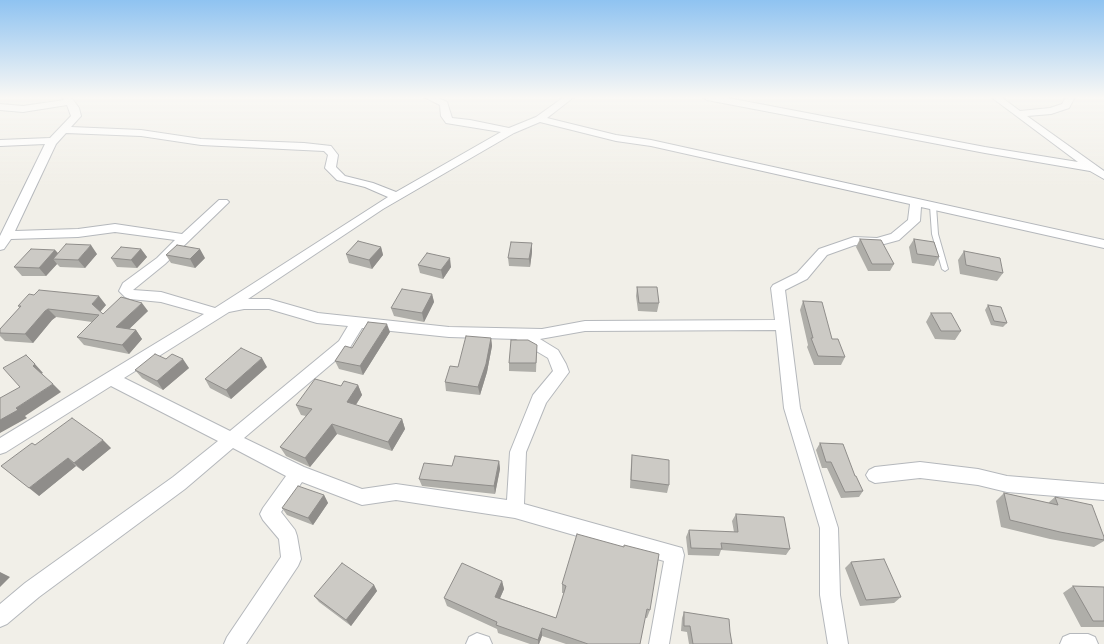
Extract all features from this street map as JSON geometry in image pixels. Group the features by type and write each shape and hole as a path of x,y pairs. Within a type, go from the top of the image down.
{"street":[{"path":"0,246 7,235 53,141 66,127"},
{"path":"486,127 510,131"},
{"path":"0,447 221,310 379,207 519,127"},
{"path":"574,127 616,138 651,143 1104,244"},
{"path":"865,127 985,150 1094,168"},
{"path":"1036,127 1104,176"},
{"path":"63,130 104,130 141,133 201,142 297,145 327,148 333,155 330,168 341,178 369,186 397,197"},
{"path":"0,143 53,141"},
{"path":"223,202 161,261 128,286 126,292 130,294 161,297 221,310 244,304 269,304 317,318 449,332 542,334 585,326 783,325"},
{"path":"838,644 830,595 829,528 792,408 778,288 802,276 823,252 854,241 878,242 895,237 914,221 916,202"},
{"path":"7,235 78,233 116,228 185,238"},
{"path":"0,617 32,590 179,483 344,345 358,322"},
{"path":"553,354 564,330"},
{"path":"515,510 518,452 539,400 561,372 560,364 553,354 518,333"},
{"path":"110,379 298,473 362,497 396,492 515,510 675,554 659,644"},
{"path":"875,475 920,470 978,477 1007,484 1104,492"},
{"path":"234,644 291,559 288,536 269,514 298,473"},
{"path":"476,644 482,644"},
{"path":"1070,644 1088,644"}],"lane":[{"path":"933,206 935,234 945,269"}],"building":[{"path":"860,239 881,240 894,264 872,264"},
{"path":"914,239 934,242 939,257 917,254"},
{"path":"358,241 381,247 369,260 346,254"},
{"path":"511,242 532,243 529,259 508,258"},
{"path":"66,244 91,245 78,260 53,259"},
{"path":"177,245 200,249 190,259 166,255"},
{"path":"121,247 141,249 131,260 111,258"},
{"path":"31,249 55,250 39,268 14,267"},
{"path":"964,251 1000,258 1003,273 966,265"},
{"path":"427,253 450,258 441,270 418,265"},
{"path":"637,287 657,287 659,303 639,303"},
{"path":"402,289 432,294 422,313 391,308"},
{"path":"39,290 99,296 92,304 103,314 121,297 142,303 116,327 136,330 122,345 77,337 99,315 48,309 25,334 0,333 0,329 21,306 18,306 29,294 34,295"},
{"path":"803,301 822,302 832,339 838,339 845,357 818,356 811,338 813,338"},
{"path":"988,305 1001,307 1007,323 994,321"},
{"path":"931,313 951,313 961,331 941,331"},
{"path":"368,322 387,324 360,366 335,361 345,346 352,348"},
{"path":"466,336 491,338 486,364 478,387 445,382 450,366 458,367"},
{"path":"511,340 528,340 537,345 536,363 509,363"},
{"path":"241,348 262,358 226,390 205,379"},
{"path":"155,354 166,359 172,354 183,359 157,381 135,370"},
{"path":"26,355 35,364 33,366 53,384 16,408 18,410 0,420 0,398 20,387 3,368"},
{"path":"315,379 341,386 344,381 358,385 347,402 402,419 388,442 332,424 305,458 280,447 312,409 296,405"},
{"path":"72,418 103,440 74,463 68,458 29,488 1,466 32,443 35,445"},
{"path":"820,443 843,444 855,476 863,491 845,492 831,462 826,462"},
{"path":"632,455 669,460 669,485 631,480"},
{"path":"455,456 499,461 494,486 419,479 424,463 452,466"},
{"path":"298,486 324,495 308,518 282,508"},
{"path":"1004,493 1058,505 1055,497 1092,505 1104,540 1060,532 1010,520"},
{"path":"736,514 784,517 790,549 721,543 722,549 691,548 689,530 738,532"},
{"path":"577,534 624,547 624,545 659,554 650,610 647,609 640,644 588,644 542,628 538,640 496,625 497,622 444,598 462,563 502,581 495,597 556,618 566,586 562,584"},
{"path":"884,559 901,597 866,600 851,562"},
{"path":"342,563 374,585 346,620 314,596"},
{"path":"1073,586 1104,587 1104,621 1093,621"},
{"path":"684,612 729,619 732,644 693,644 690,626 684,626"}]}
